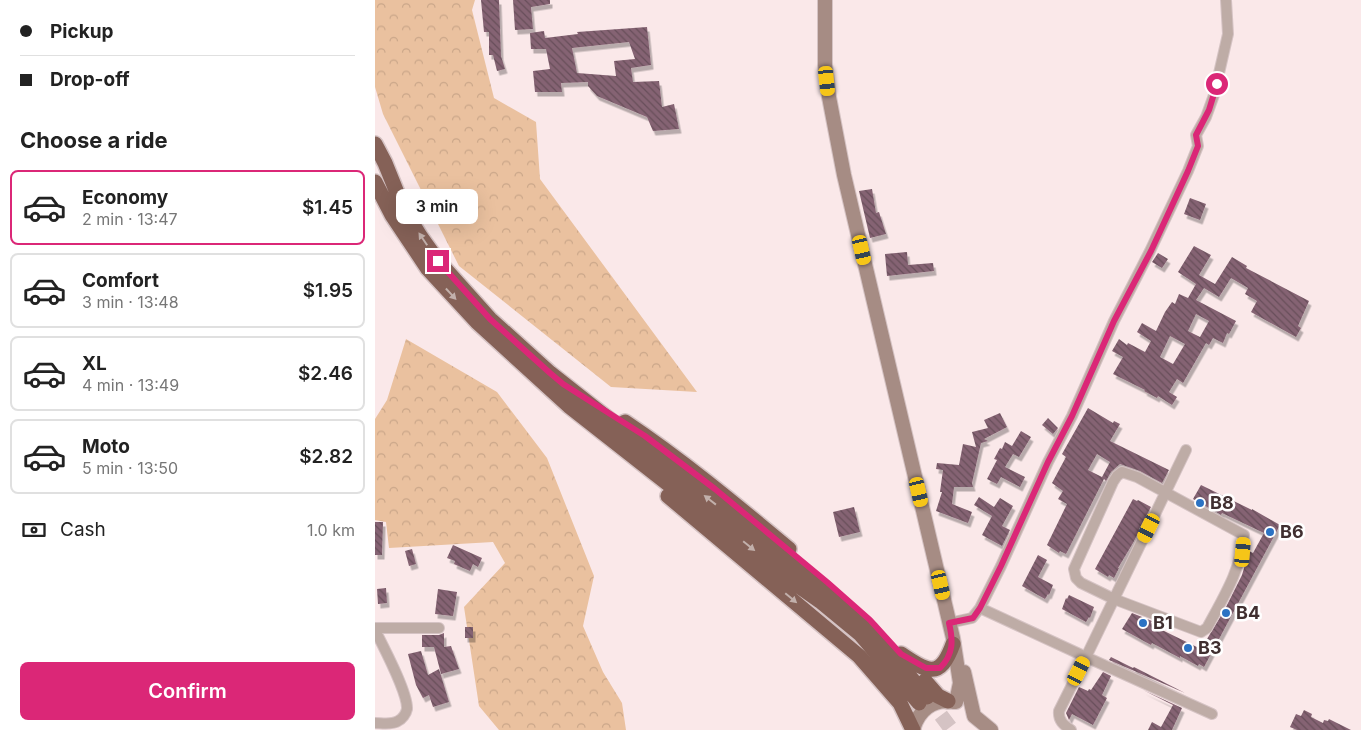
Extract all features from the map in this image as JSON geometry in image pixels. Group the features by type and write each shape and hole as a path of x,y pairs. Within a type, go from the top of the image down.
{"highway":[{"path":"375,144 385,163 404,210 438,261 490,319 563,384 796,567 871,630 923,700 860,634 569,406"},
{"path":"375,182 392,215 428,269 477,322 569,406 622,458 859,656 900,703 913,730"},
{"path":"563,384 645,436 715,489 870,620 935,693 952,702"},
{"path":"901,654 915,664 926,668 940,668 944,664 953,641"}],"main road":[{"path":"825,0 825,65 829,97 838,145 953,641 960,683 952,702"},
{"path":"953,641 957,645 967,679 976,723"},
{"path":"913,730 919,714 925,708 940,701 952,702 963,706 976,723 991,730"}],"street":[{"path":"949,623 973,618 980,608 1048,462 1072,416 1114,321 1151,251 1188,171 1198,146 1196,135 1206,117 1214,95 1229,34 1226,0"},
{"path":"1071,730 1063,724 1059,717 1059,711 1186,450"},
{"path":"1122,472 1137,477 1244,535 1243,552 1231,585 1207,628 1201,632 1115,599 1081,583 1076,578 1074,569 1113,482 1122,472"},
{"path":"980,608 1212,714"},
{"path":"375,723 394,723 399,725 407,708 375,628 439,628"}],"green space":[{"path":"375,0 475,0 472,10 494,98 536,122 540,179 697,392 611,387 459,266 383,114 375,87"},
{"path":"406,339 497,392 547,458 594,576 583,626 603,672 622,703 626,730 499,730 479,706 464,607 505,563 493,542 389,548 386,522 375,520 375,419 387,400"}],"building":[{"path":"481,0 499,0 501,56 505,69 497,71 493,55 489,55 489,32 484,32"},
{"path":"513,0 550,0 550,4 531,7 533,29 515,30"},
{"path":"647,27 651,65 631,68 633,82 659,81 662,107 674,104 679,129 653,131 647,117 597,96 588,86 588,82 561,83 562,92 535,92 533,71 550,69 546,49 531,49 530,33 544,31 545,38 578,34 577,32","holes":["629,42 635,59 614,61 616,76 577,73 572,48"]},
{"path":"872,189 876,213 879,212 886,234 870,238 859,191"},
{"path":"1190,198 1206,204 1200,220 1184,214"},
{"path":"1194,246 1211,255 1199,275 1215,284 1232,257 1247,266 1246,268 1309,301 1298,326 1301,328 1296,337 1251,312 1257,301 1245,294 1248,288 1231,278 1219,297 1204,288 1196,300 1236,321 1229,334 1227,333 1223,343 1213,338 1209,345 1206,343 1183,383 1177,379 1169,392 1177,397 1172,405 1113,374 1123,357 1112,351 1119,339 1127,345 1128,343 1145,352 1151,341 1137,332 1142,323 1156,331 1172,302 1175,304 1179,294 1188,298 1196,284 1178,272","holes":["1196,314 1209,321 1200,337 1188,331","1170,336 1185,344 1173,364 1160,357"]},
{"path":"907,252 908,265 933,263 934,271 887,276 885,254"},
{"path":"1158,253 1168,259 1162,268 1152,262"},
{"path":"1088,408 1113,423 1114,421 1120,424 1110,441 1169,470 1162,483 1140,471 1120,464 1111,472 1106,481 1104,479 1066,554 1060,551 1059,553 1047,545 1067,504 1058,499 1063,491 1052,483 1066,457 1062,454","holes":["1097,454 1110,462 1102,477 1088,470"]},
{"path":"1000,413 1007,427 984,439 988,441 981,443 972,483 973,487 954,487 952,504 972,512 968,523 936,511 942,492 940,492 943,470 936,469 937,463 959,465 963,444 976,447 972,432 988,428 984,420"},
{"path":"1048,418 1058,428 1053,434 1042,425"},
{"path":"1021,431 1031,437 1019,457 1013,454 1005,467 1025,477 1020,487 1001,477 997,484 987,479 997,460 994,459 1000,448 1002,449 1005,442 1012,446"},
{"path":"1201,485 1252,509 1280,525 1204,667 1199,664 1198,666 1180,656 1180,658 1152,643 1151,645 1122,629 1132,613 1152,621 1151,623 1160,629 1201,649 1225,609 1242,575 1249,551 1253,553 1264,533 1222,513 1221,515 1193,499"},
{"path":"979,497 994,507 1000,498 1013,506 1002,526 1010,530 1002,546 982,535 992,516 974,505"},
{"path":"1133,499 1151,507 1114,578 1109,575 1108,577 1095,569"},
{"path":"854,507 860,532 839,537 833,512"},
{"path":"375,522 383,522 382,555 375,555"},
{"path":"453,545 482,558 478,567 473,564 470,571 454,564 455,561 447,558"},
{"path":"412,549 416,564 409,566 405,551"},
{"path":"1038,555 1047,560 1038,577 1053,585 1045,599 1022,586"},
{"path":"386,588 387,603 378,604 377,589"},
{"path":"438,589 457,592 453,616 435,614"},
{"path":"1069,595 1094,607 1090,618 1086,622 1062,609"},
{"path":"465,627 473,627 473,638 465,638"},
{"path":"444,633 444,647 451,646 459,669 441,674 434,647 422,647 422,635 439,635"},
{"path":"421,651 428,675 439,669 449,702 433,707 429,695 423,698 416,685 408,654"},
{"path":"1111,657 1134,667 1185,693 1109,660"},
{"path":"1103,672 1111,676 1102,695 1107,698 1093,725 1072,714 1069,720 1066,713 1079,687 1088,691 1089,689 1091,690"},
{"path":"1143,690 1182,708 1172,730 1148,730 1152,722 1161,727 1173,705"},
{"path":"1304,710 1312,714 1311,717 1323,723 1324,720 1328,721 1329,719 1351,730 1297,730 1290,727 1296,714 1301,716"}],"tunnel":[{"path":"927,697 952,730"}],"place":[{"name":"B8","path":"1200,503"},
{"name":"B6","path":"1270,532"},
{"name":"B4","path":"1226,613"},
{"name":"B1","path":"1143,623"},
{"name":"B3","path":"1188,648"}],"route":[{"path":"438,261 490,319 563,384 645,436 715,489 795,554 870,620 901,654 915,664 926,668 940,668 944,664 953,644 949,623 973,618 980,608 1048,462 1072,416 1114,321 1151,251 1198,146 1196,135 1209,110 1217,84"}]}
